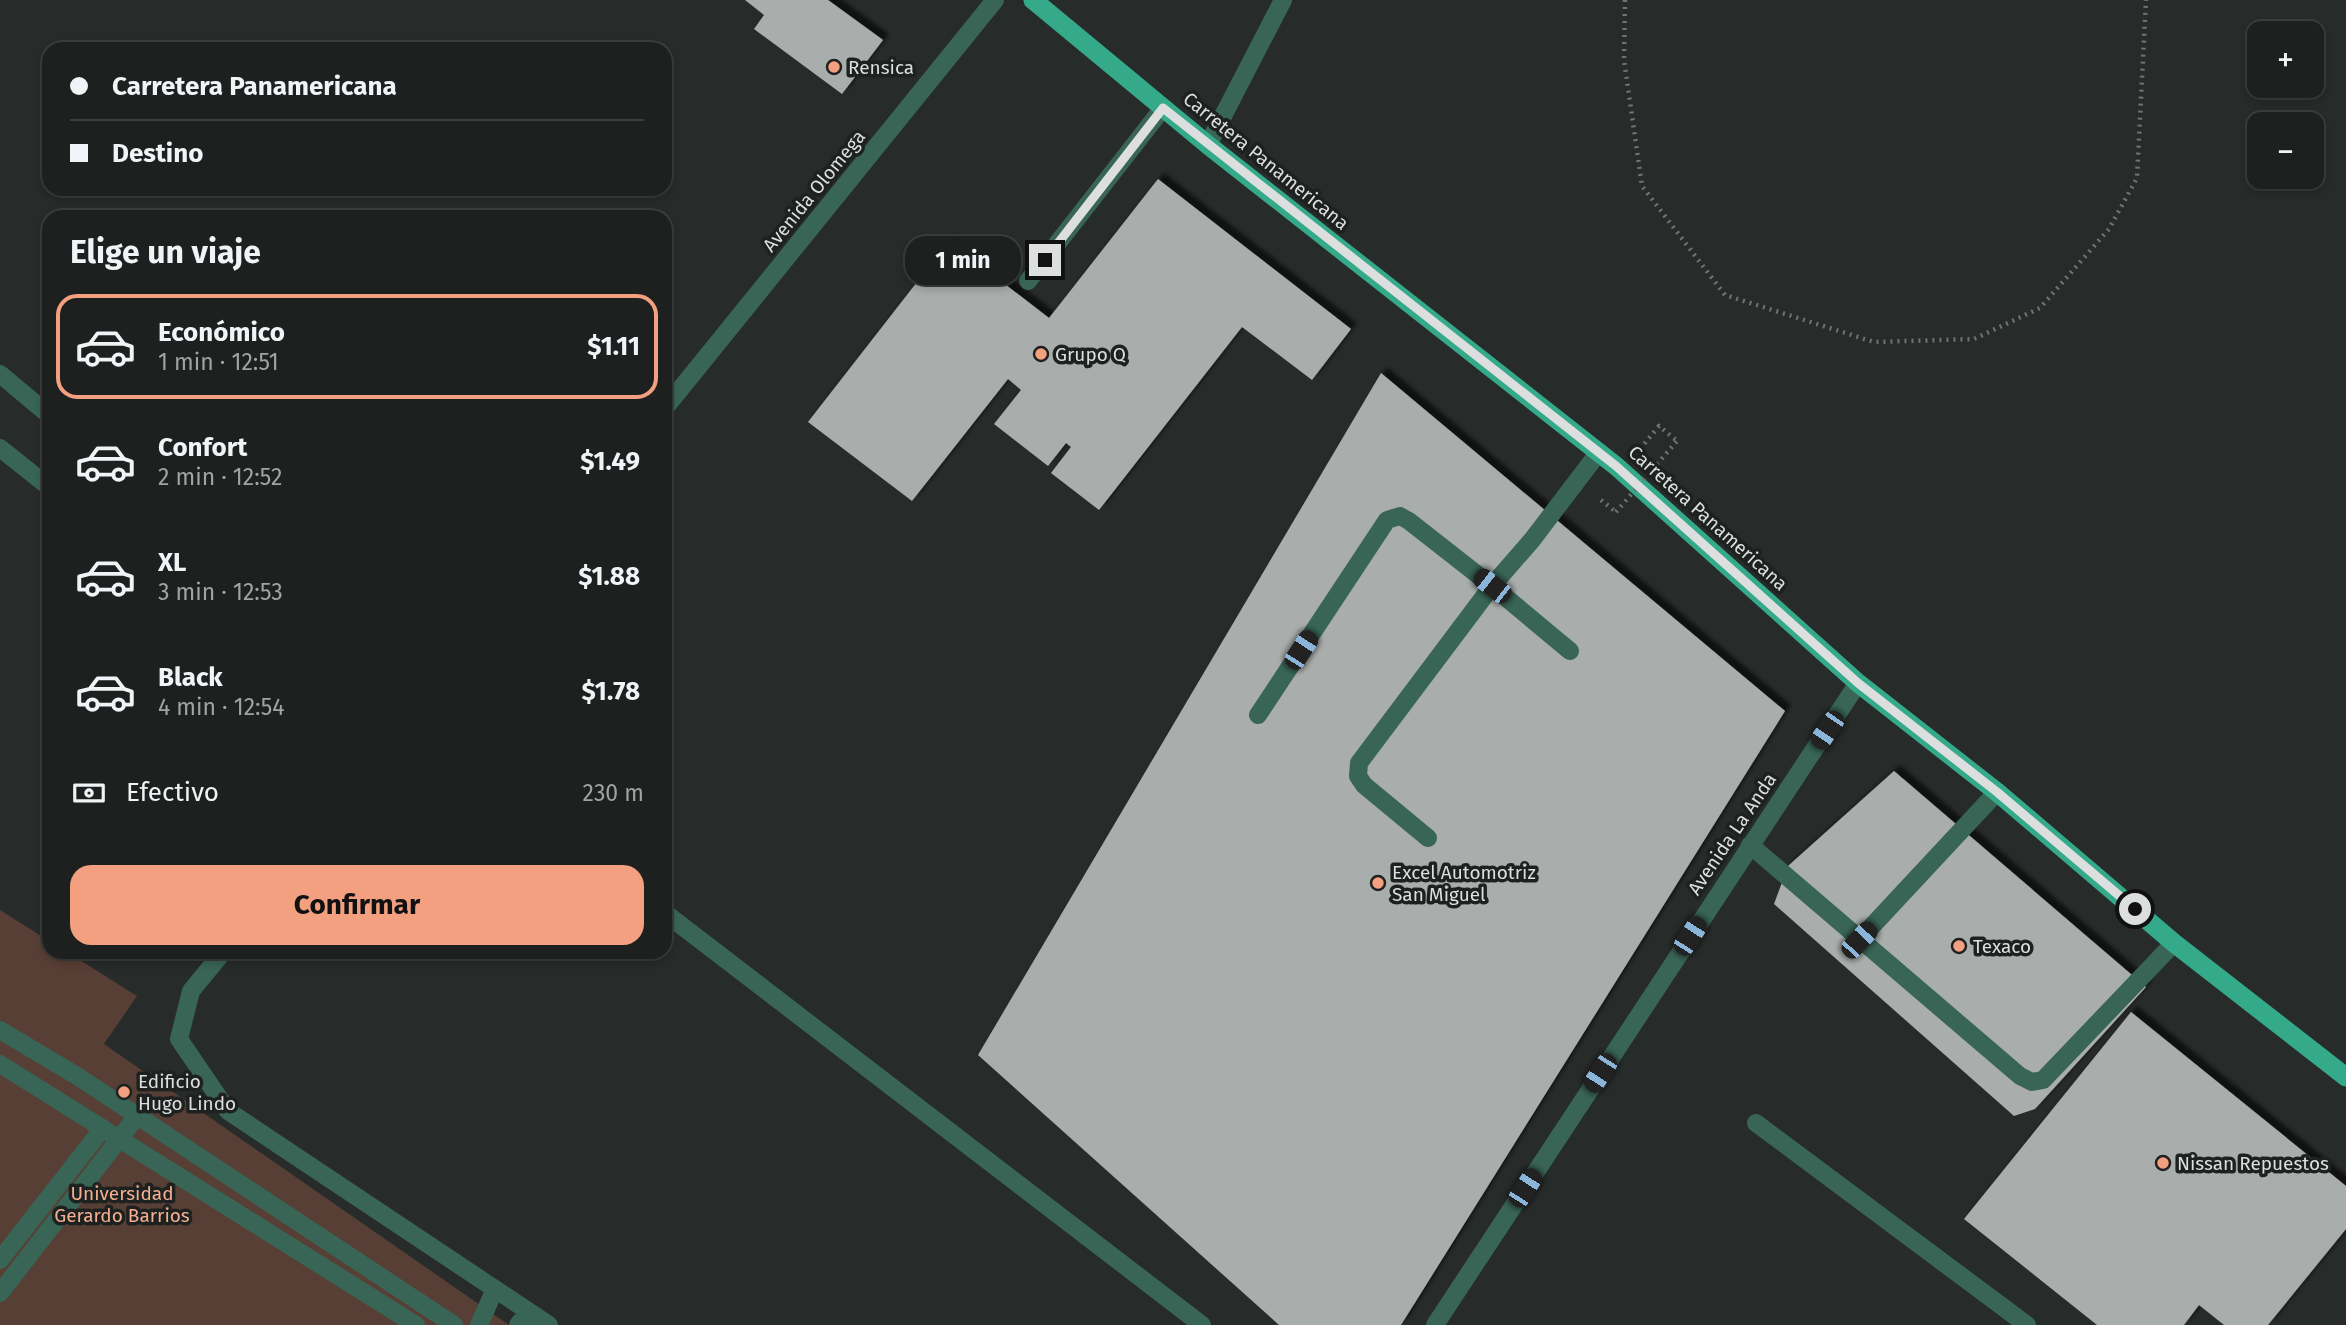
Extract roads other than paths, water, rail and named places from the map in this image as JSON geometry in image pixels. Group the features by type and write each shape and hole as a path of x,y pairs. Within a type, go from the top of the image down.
{"highway":[{"name":"Carretera Panamericana","path":"1033,0 1208,145 1599,452 1858,683 1997,792 2174,943 2346,1077"}],"street":[{"name":"Avenida Olomega","path":"672,399 995,0"},
{"path":"1208,145 1283,0"},
{"path":"1028,281 1163,108"},
{"path":"0,374 42,409"},
{"path":"0,449 42,482"},
{"path":"1428,838 1364,785 1358,776 1359,763 1492,586 1532,540 1599,452"},
{"path":"1258,715 1387,520 1400,516 1492,586 1570,651"},
{"name":"Avenida La Anda","path":"1435,1325 1858,683"},
{"path":"1859,940 1997,792"},
{"path":"1750,845 2020,1076 2032,1082 2043,1080 2174,943"},
{"path":"672,918 1202,1325"},
{"path":"217,959 191,991 179,1040 228,1111 549,1325"},
{"path":"0,1030 137,1115 454,1325"},
{"path":"0,1064 416,1325"},
{"path":"0,1293 137,1115"},
{"path":"1756,1122 2027,1325"},
{"path":"0,1260 103,1128"},
{"path":"479,1325 495,1289"},
{"path":"518,1325 520,1322 524,1325"}],"place":[{"name":"Rensica","path":"834,67"},
{"name":"Grupo Q","path":"1041,354"},
{"name":"Excel Automotriz San Miguel","path":"1378,883"},
{"name":"Texaco","path":"1959,946"},
{"name":"Edificio Hugo Lindo","path":"124,1092"},
{"name":"Nissan Repuestos","path":"2163,1163"}],"park label":[{"name":"Universidad Gerardo Barrios","path":"122,1204"}]}
